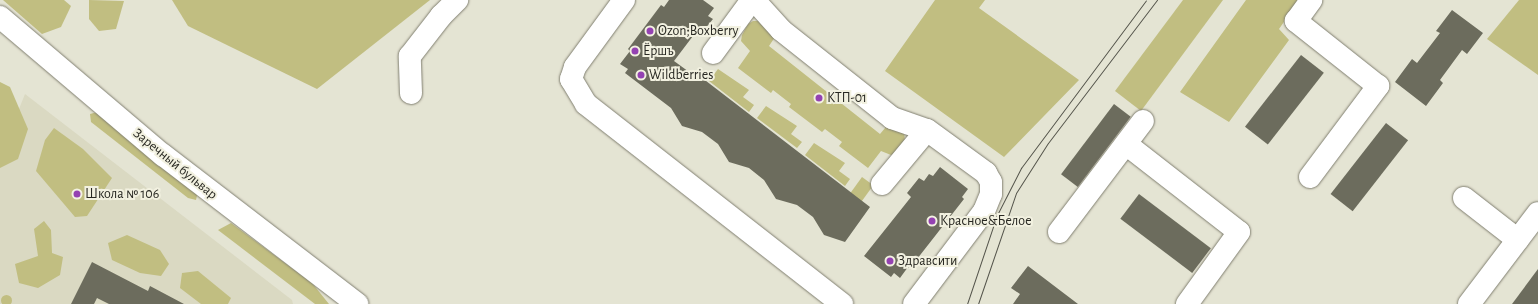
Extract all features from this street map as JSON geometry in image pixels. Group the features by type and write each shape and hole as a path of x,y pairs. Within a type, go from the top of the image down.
{"street":[{"path":"411,93 410,56 441,16 457,0"},
{"path":"624,0 575,67 571,79 586,104 842,304"},
{"path":"713,53 753,0 781,30 892,118 927,130 986,173 991,182 991,194 984,211 914,304"},
{"path":"1310,177 1378,86 1296,21 1311,0"},
{"name":"Заречный бульвар","path":"0,17 169,160 357,304"},
{"path":"1059,232 1143,121"},
{"path":"882,184 927,130"},
{"path":"1126,144 1239,232 1187,304"},
{"path":"1464,198 1518,240"},
{"path":"1469,304 1538,213"}],"shaded area":[{"path":"3,0 64,0 71,6 61,27 42,34"},
{"path":"89,0 124,1 116,29 99,31 89,19"},
{"path":"172,0 430,0 317,89 188,26"},
{"path":"935,0 985,0 979,8 1079,80 1004,157 885,71"},
{"path":"1183,0 1223,0 1141,111 1115,91"},
{"path":"1246,0 1299,0 1279,29 1289,40 1229,122 1180,92"},
{"path":"1519,0 1538,0 1538,75 1487,39"},
{"path":"753,21 759,21 775,37 769,46 880,134 891,121 904,129 905,143 896,153 891,155 881,151 868,168 839,146 842,142 825,129 822,132 789,107 791,104 773,90 771,93 738,68 750,51 741,41 742,35 748,24"},
{"path":"718,69 749,90 743,97 754,105 749,112 709,81"},
{"path":"0,82 10,87 28,129 18,159 0,168"},
{"name":"Школа № 106","path":"25,94 292,300 293,304 0,304 0,156"},
{"path":"766,106 797,126 791,134 802,142 797,148 757,118"},
{"path":"101,111 198,191 196,200 188,198 91,122 90,114"},
{"path":"54,128 83,149 112,178 87,216 75,217 36,171 45,140"},
{"path":"814,143 845,163 839,171 850,179 845,186 805,155"},
{"path":"862,177 873,185 862,201 850,193"},
{"path":"44,221 51,230 52,253 63,257 60,275 38,288 19,283 15,264 38,256 34,229"},
{"path":"231,223 312,283 329,304 315,304 218,230"},
{"path":"127,235 160,250 169,264 161,276 140,273 112,260 108,243"},
{"path":"198,271 231,298 228,304 201,304 180,288 182,273"},
{"path":"6,294 10,296 12,300 10,304 6,306 2,304 0,300 2,296"}],"building":[{"path":"669,0 703,0 714,8 708,16 713,19 700,35 696,32 674,61 696,77 697,74 870,207 845,242 824,235 813,217 797,205 776,199 764,180 749,168 729,162 718,144 702,132 682,126 671,108 625,73 628,69 620,64 630,51 628,49 661,5 664,7"},
{"path":"1452,10 1483,33 1467,54 1462,50 1440,80 1443,83 1426,106 1395,82 1412,59 1417,63 1440,33 1436,31"},
{"path":"1301,55 1324,73 1268,145 1245,127"},
{"path":"1114,104 1131,117 1078,187 1061,174"},
{"path":"1386,123 1408,140 1353,211 1331,194"},
{"path":"940,167 968,189 962,197 964,199 910,268 908,267 900,278 894,273 891,277 864,256 911,197 907,193 919,178 924,181 929,174 933,176"},
{"path":"1139,194 1211,248 1192,273 1120,219"},
{"path":"92,262 148,291 150,286 184,304 109,304 97,298 94,304 71,304"},
{"path":"1028,266 1078,304 1013,304 1020,294 1011,288"},
{"path":"1538,269 1538,304 1512,304"}],"tram line":[{"path":"967,304 997,215 1021,168 1146,0"},
{"path":"978,304 1016,193 1048,143 1157,0"}],"place":[{"name":"Ozon;Boxberry","path":"650,31"},
{"name":"Ёршъ","path":"635,51"},
{"name":"Wildberries","path":"641,75"},
{"name":"КТП-01","path":"819,98"},
{"name":"Школа № 106","path":"77,194"},
{"name":"Красное&Белое","path":"932,221"},
{"name":"Здравсити","path":"890,261"}]}
